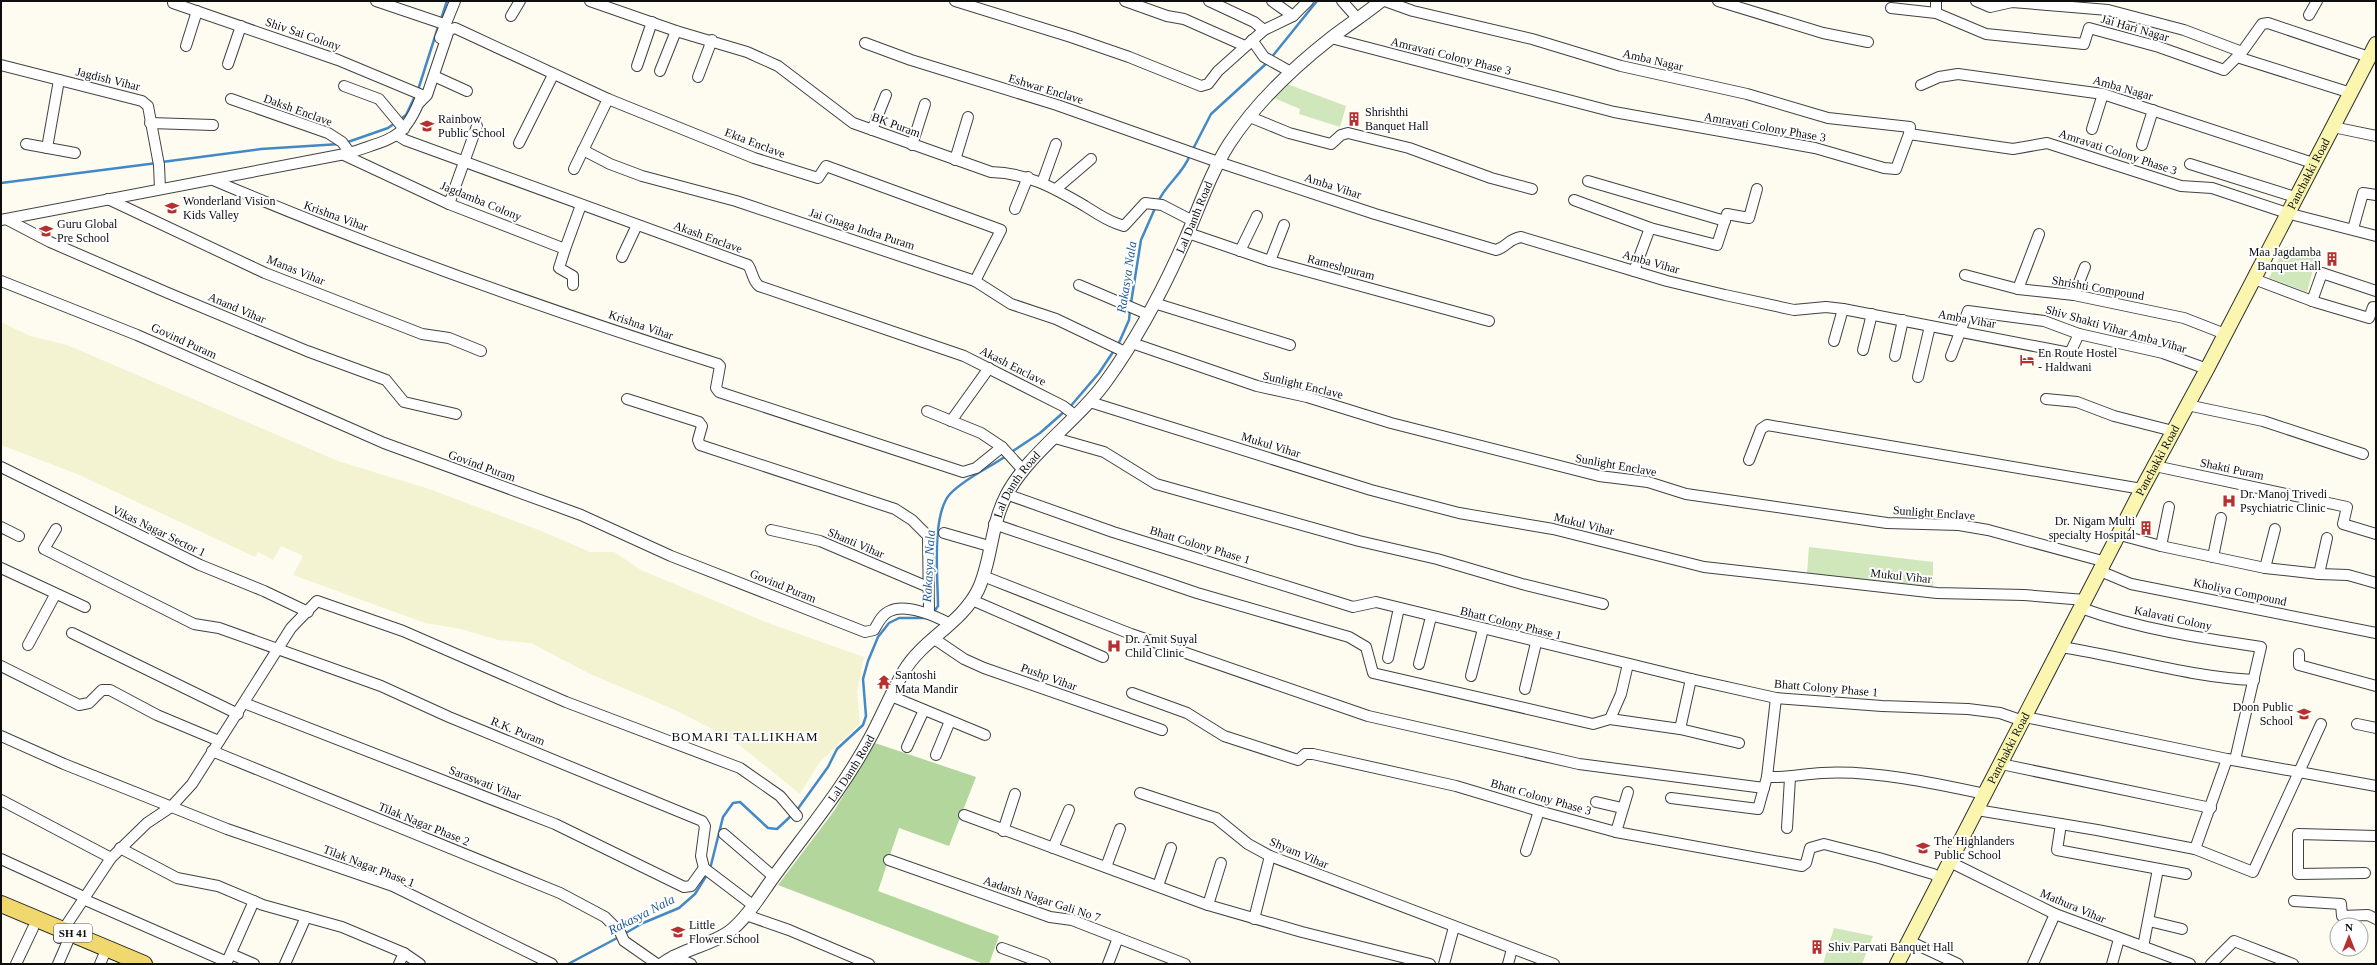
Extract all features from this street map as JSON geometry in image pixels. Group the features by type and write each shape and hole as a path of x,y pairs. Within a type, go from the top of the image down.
{"main road":[{"name":"Panchakki Road","path":"1897,964 2120,535 2142,488 2207,369 2313,163 2351,93 2371,61 2376,44"},
{"name":"SH 41","path":"1,904 64,936 101,961 118,964"},
{"name":"SH 41","path":"1,913 33,928 64,936 144,964"}],"street":[{"name":"Ekta Enclave","path":"376,1 455,28 479,38 553,75 608,99 760,160 818,178 826,166 1000,230 975,281"},
{"path":"4,220 108,198 213,180 346,149 399,127 413,118 443,25 455,1"},
{"path":"512,16 520,1"},
{"name":"BK Puram","path":"590,1 676,31 712,40 778,66 853,123 991,172 1013,172 1028,177 1056,189 1112,222 1124,226 1130,222 1140,206 1145,202 1158,204 1193,221"},
{"path":"955,1 1086,42 1201,86 1208,84 1248,43 1264,30 1293,16 1308,1"},
{"path":"1125,1 1167,16 1184,19 1248,43 1273,64 1291,72"},
{"path":"1209,1 1254,22 1264,30"},
{"path":"1272,1 1293,16"},
{"path":"1342,1 1358,19"},
{"name":"Lal Danth Road","path":"662,964 674,956 728,932 750,910 836,794 870,738 891,696 916,653 950,624 972,600 983,576 994,524 1006,494 1023,470 1055,438 1070,411 1090,402 1123,348 1154,303 1188,233 1218,162 1230,142 1250,117 1291,72 1331,38 1381,1"},
{"name":"Amba Nagar","path":"1385,1 1413,10 1532,40 1621,66 1747,94 1828,118 1910,127 1910,134"},
{"path":"1718,1 1816,31 1868,42"},
{"path":"1936,1 1936,13"},
{"path":"1976,1 1990,6 2012,2 2067,3 2108,10 2184,30 2240,54 2351,93"},
{"path":"2309,15 2317,1"},
{"name":"Shiv Sai Colony","path":"173,3 338,60 419,96"},
{"name":"Jai Hari Nagar","path":"1891,8 1936,13 1986,34 2084,44 2090,28 2159,47 2224,70 2240,54"},
{"path":"186,46 197,11"},
{"path":"637,66 652,22"},
{"path":"2240,54 2262,24 2268,23 2371,61"},
{"path":"419,96 427,95 434,76 443,25"},
{"path":"228,64 241,26"},
{"path":"660,71 676,31"},
{"name":"Amravati Colony Phase 3","path":"1331,38 1614,112 1815,148 1884,168 1896,169 1910,134 2013,149 2047,143 2181,186 2212,188 2287,213 2376,236"},
{"path":"698,77 712,40"},
{"name":"Eshwar Enclave","path":"865,43 911,60 1057,105 1218,162"},
{"name":"Jagdish Vihar","path":"1,65 142,101 148,106 158,162 160,189"},
{"name":"Amba Nagar","path":"1920,85 1939,77 1958,74 2103,94 2313,163"},
{"path":"519,143 553,75"},
{"path":"434,76 467,91"},
{"path":"47,148 60,80"},
{"name":"Akash Enclave","path":"344,86 378,99 399,127 405,140 464,163 748,265 751,269 754,282 759,286 943,348 989,368 1070,411"},
{"path":"2092,129 2103,94"},
{"path":"872,130 886,95"},
{"name":"Daksh Enclave","path":"231,99 328,133 346,149"},
{"path":"574,169 608,99"},
{"path":"912,145 925,104"},
{"path":"2142,145 2153,110"},
{"path":"955,160 968,117"},
{"path":"1250,117 1289,133 1327,144 1331,144 1341,135 1348,134 1409,148 1490,178 1532,189"},
{"path":"150,123 213,124"},
{"path":"449,204 477,126"},
{"path":"2333,127 2376,136"},
{"path":"26,144 74,153"},
{"path":"1042,183 1056,144"},
{"name":"Jagdamba Colony","path":"346,149 449,204 565,249"},
{"name":"Jai Gnaga Indra Puram","path":"583,150 610,164 642,176 736,201 975,281 1011,304 1056,319 1123,348"},
{"path":"1056,189 1091,159"},
{"name":"Amba Vihar","path":"1218,162 1375,214 1496,250 1501,248 1512,238 1521,237 1667,281 1794,310 1826,307 1843,309 2070,353 2079,334"},
{"path":"2190,164 2295,197"},
{"path":"1016,209 1028,177"},
{"name":"Krishna Vihar","path":"213,180 314,223 646,341 718,364 720,366 716,388 719,392 963,472 976,468 1003,448"},
{"path":"1588,181 1725,222"},
{"path":"1574,200 1650,228 1717,245 1727,214 1749,218 1757,189"},
{"path":"2353,229 2362,193 2376,195"},
{"name":"Manas Vihar","path":"108,198 265,273 422,334 449,338 481,351"},
{"path":"573,285 573,276 559,268 582,205"},
{"path":"1240,251 1257,216"},
{"name":"Anand Vihar","path":"4,220 50,242 227,318 307,351 386,380 404,402 456,414"},
{"path":"622,257 637,225"},
{"path":"1270,261 1284,225"},
{"path":"1634,271 1650,228"},
{"name":"Rameshpuram","path":"1188,233 1270,261 1489,321"},
{"path":"2018,289 2039,234"},
{"path":"2074,295 2085,267"},
{"path":"2312,301 2322,273 2376,291"},
{"name":"Shrishti Compound","path":"1965,275 2018,289 2074,295 2184,318 2225,334"},
{"path":"2254,279 2312,301 2369,318 2374,307 2376,295"},
{"name":"Govind Puram","path":"1,281 137,335 384,443 581,515 671,556 865,632 874,630 881,618 890,610 933,614 950,624"},
{"path":"1079,285 1147,314"},
{"path":"1154,303 1290,345"},
{"path":"1834,342 1843,309"},
{"name":"Shiv Shakti Vihar Amba Vihar","path":"1961,332 1968,311 2044,321 2079,334 2163,353 2207,369"},
{"path":"1863,350 1872,314"},
{"path":"1895,356 1903,320"},
{"path":"1918,377 1930,326"},
{"path":"1951,356 1961,332"},
{"name":"Sunlight Enclave","path":"1123,348 1256,386 1307,397 1391,423 1599,476 1648,482 1686,494 1887,523 1959,525 1988,530 2103,567"},
{"path":"950,421 989,368"},
{"path":"628,399 699,422 702,426 698,440 700,445 896,509 912,520 928,536 928,587 933,614"},
{"path":"2046,399 2078,402 2114,416 2174,431"},
{"name":"Mukul Vihar","path":"1090,402 1372,490 1459,513 1553,529 1704,567 1937,593 2024,595 2083,604"},
{"path":"2187,405 2263,421 2363,454"},
{"path":"927,411 981,433 1003,448 1023,470"},
{"path":"1749,460 1761,429 1767,425 2142,488"},
{"path":"1055,438 1104,452 1156,484 1359,541 1437,559 1522,584 1602,604"},
{"name":"Shakti Puram","path":"2155,466 2347,508 2343,524 2376,534"},
{"name":"Vikas Nagar Sector 1","path":"1,467 200,566 264,591 308,612"},
{"name":"Bhatt Colony Phase 1","path":"1006,494 1113,532 1353,607 1376,602 1430,617 1691,680 1776,698 1882,706 1968,709 2000,713 2024,719 2376,786"},
{"path":"2161,546 2169,507"},
{"path":"2213,556 2221,518"},
{"path":"994,524 1197,592 1349,637 1366,647 1373,673 1593,724 1610,719 1680,729 1739,743"},
{"path":"1,527 19,536"},
{"path":"56,529 44,549 194,624 219,628 277,649"},
{"path":"2265,568 2275,529"},
{"name":"Shanti Vihar","path":"771,530 820,541 928,587"},
{"path":"944,533 989,546"},
{"path":"2120,535 2161,546 2265,568 2319,574 2348,575 2376,583"},
{"path":"2319,574 2327,538"},
{"name":"Kholiya Compound","path":"2103,567 2131,584 2179,592 2242,608 2321,621 2376,634"},
{"path":"2,571 85,607"},
{"path":"983,576 1131,634 1368,716 1579,764 1764,788"},
{"path":"28,645 55,595"},
{"path":"972,600 1104,657"},
{"path":"58,964 64,936 84,898 111,858 147,823 171,807 192,784 212,751 238,714 291,628 317,601 403,631 566,702 740,768 780,796 793,813"},
{"name":"Kalavati Colony","path":"2083,604 2104,616 2175,635 2261,648 2254,680"},
{"path":"1388,658 1399,608"},
{"path":"1419,664 1430,617"},
{"path":"1472,676 1483,629"},
{"path":"72,633 238,714"},
{"name":"Pushp Vihar","path":"933,638 964,659 984,668 1162,730"},
{"path":"1525,689 1536,643"},
{"path":"2061,647 2092,652 2166,669 2254,680 2231,759 2195,849"},
{"name":"R.K. Puram","path":"277,649 381,686 449,717 702,821 705,826 701,856 708,871"},
{"path":"2299,654 2299,665 2376,686"},
{"path":"1610,719 1621,694 1628,664"},
{"path":"1,666 79,705 90,703 105,688 157,715 219,741"},
{"path":"1680,729 1691,680"},
{"name":"Bhatt Colony Phase 3","path":"1132,693 1187,712 1224,736 1298,760 1305,754 1313,754 1456,786 1616,832 1802,866 1806,863 1810,848 1824,844 1933,874 1941,879"},
{"path":"891,696 984,736"},
{"path":"1671,798 1755,810 1758,808 1767,777 1776,698"},
{"name":"Saraswati Vihar","path":"244,703 555,824 684,887 691,886 708,871"},
{"path":"907,747 924,710"},
{"path":"936,755 950,721"},
{"path":"1977,810 2195,849 2253,872 2321,724"},
{"path":"2357,724 2376,728"},
{"name":"Tilak Nagar Phase 1","path":"1,736 227,829 393,886 552,964"},
{"name":"Tilak Nagar Phase 2","path":"212,751 560,893 605,917 622,937 657,964"},
{"path":"2001,764 2211,808"},
{"path":"1767,777 1790,778 1822,773 1882,777 1931,783 1985,794"},
{"path":"1787,828 1790,778"},
{"path":"1616,832 1628,792"},
{"name":"Shyam Vihar","path":"1140,793 1216,818 1248,844 1270,856 1512,950 1554,964"},
{"path":"1003,831 1015,794"},
{"path":"1,800 111,858"},
{"path":"1596,802 1622,808"},
{"path":"1053,848 1068,810"},
{"path":"1526,851 1539,811"},
{"path":"964,815 1003,831 1208,905 1254,919 1430,964"},
{"path":"2061,824 2057,850 2186,874"},
{"path":"1106,867 1120,829"},
{"path":"724,834 774,877"},
{"path":"2365,873 2298,874 2298,834 2376,836"},
{"path":"120,848 177,878 218,886 254,901 342,927 404,953 420,964"},
{"path":"1158,886 1171,848"},
{"path":"1254,919 1270,856"},
{"path":"1,859 84,898 228,960 254,964"},
{"name":"Aadarsh Nagar Gali No 7","path":"889,860 1050,918 1072,920 1185,964"},
{"name":"Mathura Vihar","path":"1950,862 2055,914 2119,940 2190,964"},
{"path":"1208,905 1221,863"},
{"path":"2143,947 2158,868"},
{"path":"708,871 750,910 789,930 869,964"},
{"path":"228,960 254,901"},
{"path":"2294,901 2341,904 2342,916 2368,915 2376,920"},
{"path":"2034,964 2055,914"},
{"path":"285,964 306,917"},
{"path":"2149,921 2182,929"},
{"path":"1444,964 1454,927"},
{"path":"16,964 33,928"},
{"path":"1108,964 1118,938"},
{"path":"2112,964 2119,940"},
{"path":"1909,941 1958,964"},
{"path":"2211,964 2234,941 2293,964"},
{"path":"1002,948 1045,964"},
{"path":"1508,964 1512,950"},
{"path":"399,964 404,953"},
{"path":"674,956 691,964"}],"green space":[{"path":"1287,84 1346,106 1340,127 1299,114 1300,109 1274,98"},
{"path":"2285,247 2316,258 2307,292 2269,278"},
{"path":"1,322 30,336 67,345 338,461 429,489 539,530 590,552 614,552 641,570 768,623 864,657 857,692 860,723 819,763 800,794 732,739 673,709 590,674 531,643 498,640 461,629 425,623 293,575 303,556 281,546 273,560 258,552 255,557 77,474 1,445"},
{"path":"1809,547 1933,562 1933,589 1807,573"},
{"path":"875,743 976,777 949,846 899,828 878,891 999,936 989,964 984,964 778,885 834,811"},
{"path":"1834,928 1873,936 1862,964 1823,964"}],"waterway":[{"path":"441,19 447,1"},
{"name":"Rakasya Nala","path":"1271,58 1317,1"},
{"path":"418,90 439,24"},
{"name":"Rakasya Nala","path":"1192,151 1211,114 1268,62"},
{"path":"399,120 406,115 416,94"},
{"path":"345,143 388,128 395,123"},
{"path":"162,162 261,149 340,144"},
{"name":"Rakasya Nala","path":"1158,202 1165,190 1183,168 1190,155"},
{"path":"1,183 157,163"},
{"name":"Rakasya Nala","path":"1131,303 1141,240 1156,206"},
{"name":"Rakasya Nala","path":"1118,345 1129,320 1130,310"},
{"name":"Rakasya Nala","path":"1069,408 1099,373 1115,349"},
{"name":"Rakasya Nala","path":"1010,453 1040,433 1065,411"},
{"name":"Rakasya Nala","path":"933,613 938,606 937,548 940,517 944,504 956,488 1006,456"},
{"name":"Rakasya Nala","path":"797,810 828,767 837,749 863,725 866,716 863,679 868,661 878,637 889,623 899,618 928,618"},
{"name":"Rakasya Nala","path":"710,869 723,817 733,803 740,802 768,828 777,829 793,814"},
{"name":"Rakasya Nala","path":"624,934 643,923 679,908 695,894 708,873"},
{"name":"Rakasya Nala","path":"568,964 619,937"}],"place":[{"name":"Shrishthi Banquet Hall","path":"1354,119"},
{"name":"Rainbow Public School","path":"427,126"},
{"name":"Wonderland Vision Kids Valley","path":"172,208"},
{"name":"Guru Global Pre School","path":"46,231"},
{"name":"Maa Jagdamba Banquet Hall","path":"2332,259"},
{"name":"En Route Hostel - Haldwani","path":"2027,360"},
{"name":"Dr. Manoj Trivedi Psychiatric Clinic","path":"2229,501"},
{"name":"Dr. Nigam Multi specialty Hospital","path":"2146,528"},
{"name":"Dr. Amit Suyal Child Clinic","path":"1114,646"},
{"name":"Santoshi Mata Mandir","path":"884,682"},
{"name":"Doon Public School","path":"2304,714"},
{"name":"The Highlanders Public School","path":"1923,848"},
{"name":"Little Flower School","path":"678,932"},
{"name":"Shiv Parvati Banquet Hall","path":"1817,947"}],"district":[{"name":"BOMARI TALLIKHAM","path":"745,736"}]}
